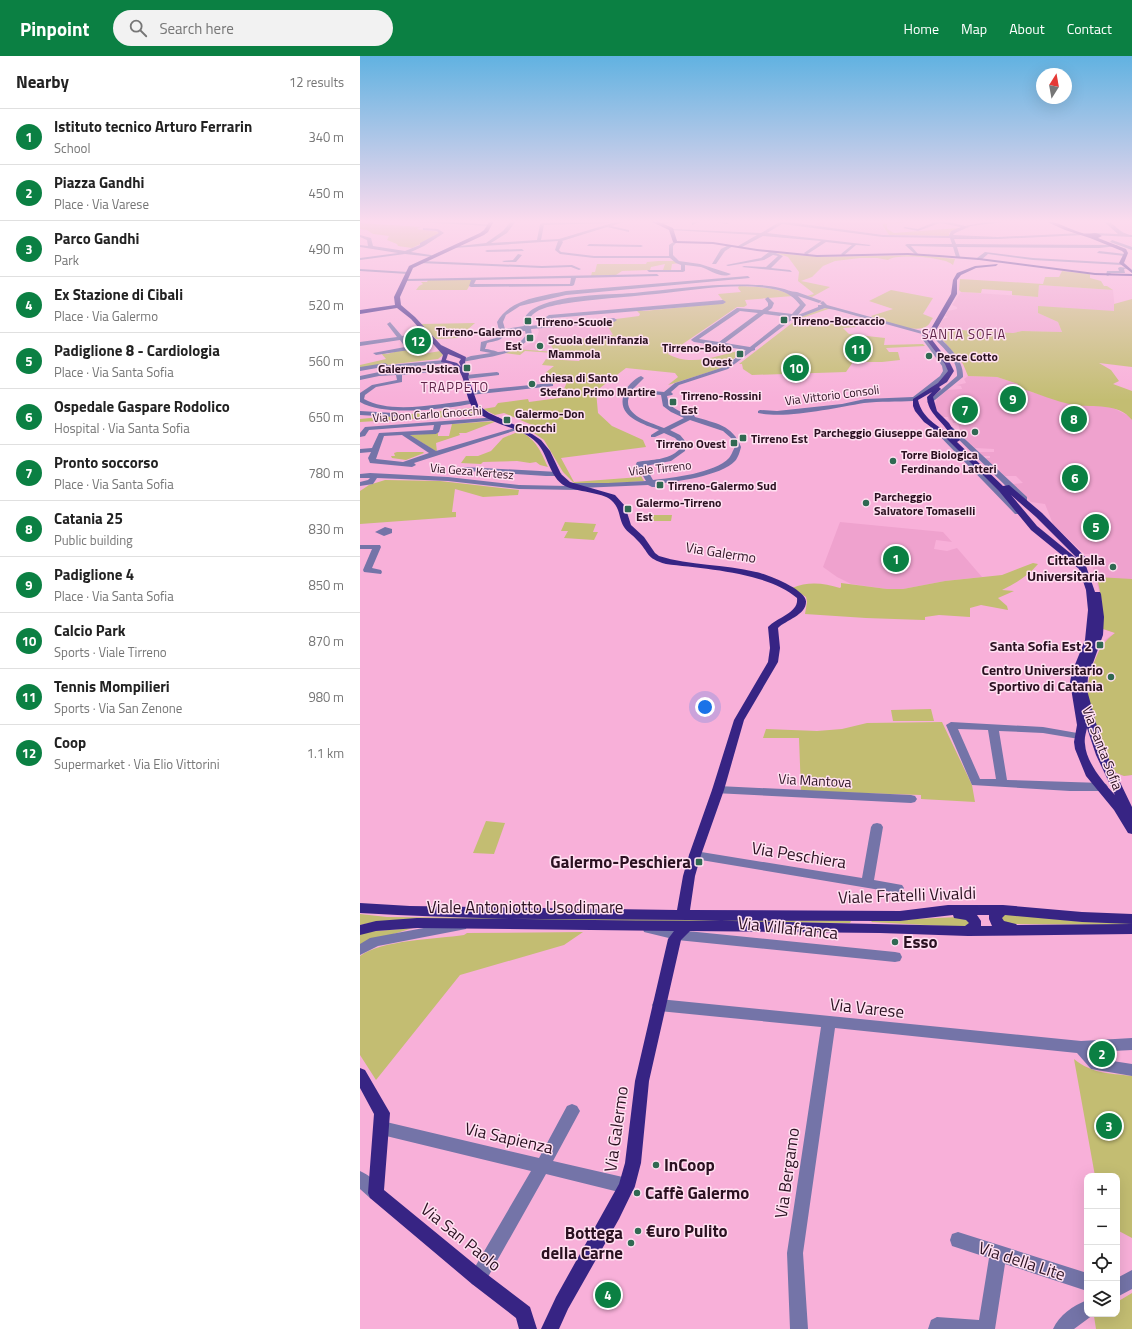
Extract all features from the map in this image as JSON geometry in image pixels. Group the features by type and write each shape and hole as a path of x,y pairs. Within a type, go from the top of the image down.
{"main road":[{"path":"404,280 397,297 398,306 413,318 440,347 446,355 447,361"},
{"path":"928,332 950,294 952,280"},
{"path":"928,332 954,294 956,280"},
{"path":"360,312 398,306"},
{"path":"918,399 948,377 951,371 928,332"},
{"path":"918,399 930,399 933,392 954,376 956,372 954,366 928,332"},
{"path":"440,347 461,358"},
{"path":"447,361 461,358"},
{"path":"461,358 473,402 480,411 529,433 541,443 560,476 569,485 612,497"},
{"path":"447,361 459,368 466,377"},
{"name":"Via Santa Sofia","path":"918,399 920,412 929,422 948,431"},
{"name":"Via Santa Sofia","path":"930,399 932,410 948,431 1029,522 1083,568 1090,590 1092,610 1090,640 1074,682 1082,725 1079,742 1081,755 1092,776 1118,807 1132,830"},
{"name":"Via Galermo","path":"612,497 621,506 627,526 656,558 666,561 755,574 794,591 801,597 802,603 799,610 780,620 773,627 775,648 773,662 739,720 718,790 689,876 686,920"},
{"path":"1029,522 1039,526 1043,525 1043,519"},
{"name":"Via Santa Sofia","path":"1043,519 1086,562 1096,591 1099,611 1098,635 1084,674 1082,690 1097,740 1112,778 1132,817"},
{"path":"1042,533 1048,530 1055,531"},
{"name":"Viale Antoniotto Usodimare","path":"360,908 426,912 686,920"},
{"name":"Viale Fratelli Vivaldi","path":"686,920 900,916 948,910 1002,910 1082,918 1132,919"},
{"path":"1002,910 995,916 996,922 1000,925 1075,929"},
{"path":"931,912 969,916 975,920 976,924 968,931"},
{"path":"677,935 686,920"},
{"name":"Viale Antoniotto Usodimare","path":"360,930 376,926 395,924 472,923 623,925 686,920"},
{"name":"Viale Fratelli Vivaldi","path":"686,920 968,931 1132,929"},
{"name":"Via Galermo","path":"550,1329 562,1303 613,1213 626,1186 633,1164 642,1081 677,935"},
{"path":"360,1074 382,1113 376,1193"},
{"name":"Via San Paolo","path":"376,1193 478,1278 524,1313 528,1329"}],"street":[{"path":"474,280 472,286 572,285 573,280"},
{"path":"496,352 482,350 484,342 500,338 503,334 500,324 502,316 512,308 525,302 561,294 710,280"},
{"path":"565,307 687,290 739,285 778,289 899,327 928,332"},
{"path":"687,290 735,287"},
{"path":"626,288 637,298 657,309 723,302"},
{"path":"778,289 796,296 803,304 809,307 822,304"},
{"path":"461,358 498,353 516,347 527,339 529,335 526,329 526,319 534,311 552,304 580,299 637,298"},
{"path":"553,325 549,317 637,298"},
{"path":"720,344 771,306 768,299"},
{"path":"628,390 668,393 677,384 723,369 734,363 795,316 803,304"},
{"path":"753,349 694,340 740,309 795,316 822,304"},
{"path":"502,331 614,320"},
{"path":"376,353 410,348 390,324"},
{"path":"461,358 496,352 518,342 524,337 526,329"},
{"path":"360,344 428,334"},
{"path":"360,370 447,361"},
{"path":"360,378 379,374 459,368"},
{"path":"360,383 398,373"},
{"path":"398,373 400,381 369,389 362,394 361,400 373,406 404,409 473,402"},
{"path":"466,377 497,374"},
{"path":"387,375 392,382"},
{"path":"641,378 628,390 624,401 629,412 641,421 680,438 684,443 684,448 677,455 668,460 640,464 651,483"},
{"path":"470,393 550,385"},
{"name":"Viale Tirreno","path":"636,486 681,479 707,473 724,466 736,454 738,449 734,437 729,433 691,416 675,412 666,406 663,400 668,393"},
{"name":"Via Vittorio Consoli","path":"760,412 777,413 842,406 865,401 918,399"},
{"path":"360,413 397,414"},
{"path":"653,436 691,416"},
{"name":"Via Don Carlo Gnocchi","path":"362,435 367,428 498,419"},
{"path":"929,422 1029,522"},
{"path":"362,435 436,432 438,424"},
{"path":"381,434 372,458 373,460 378,462 408,464 435,454 520,428"},
{"path":"948,431 993,468 1043,519"},
{"path":"403,433 435,454"},
{"path":"360,451 375,450"},
{"path":"467,469 560,476 558,485 548,487"},
{"path":"360,476 371,480"},
{"name":"Via Geza Kertesz","path":"371,480 393,477 448,479 519,487 580,488"},
{"path":"360,484 371,480"},
{"path":"360,488 371,480"},
{"name":"Viale Tirreno","path":"569,485 602,486 651,483"},
{"path":"591,490 593,487 602,486"},
{"path":"591,490 607,491 623,487 636,486"},
{"path":"612,497 612,494 617,491 636,486"},
{"path":"378,572 367,570 383,534"},
{"path":"360,547 377,547"},
{"path":"1080,736 1051,731 951,725 976,782 1102,787"},
{"path":"993,727 1002,783"},
{"name":"Via Mantova","path":"718,790 911,799"},
{"path":"867,883 877,828"},
{"name":"Via Peschiera","path":"695,855 898,888"},
{"path":"360,950 371,944 384,940 472,923"},
{"name":"Via Villafranca","path":"623,925 677,935 895,957"},
{"name":"Via Varese","path":"660,1005 1076,1046 1132,1044"},
{"name":"Via Bergamo","path":"799,1329 795,1253 829,1022"},
{"path":"1076,1046 1096,1065 1132,1070"},
{"path":"478,1278 543,1165 572,1111"},
{"name":"Via Sapienza","path":"382,1128 543,1165 626,1186"},
{"name":"Via San Paolo","path":"360,1180 376,1193"},
{"name":"Via della Lite","path":"958,1240 1084,1281"},
{"path":"986,1329 998,1253"},
{"path":"1120,1286 1132,1279"},
{"path":"1062,1329 1068,1322 1084,1311"},
{"path":"937,1327 979,1329"}],"shaded area":[{"path":"428,280 472,280 467,290 416,290 423,284 421,282 427,282"},
{"path":"803,280 801,281 830,287 812,297 807,296 814,294 798,281"},
{"path":"960,280 1043,284 1044,280 1099,280 1104,286 1107,286 1113,290 1039,285 1038,297 1012,295 1012,291 982,289 981,293 961,292 959,290"},
{"path":"1039,285 1113,290 1115,311 1038,313 1058,322 1062,332 1022,331 1013,333 938,328 943,319 948,317 945,316 948,311 957,309 957,307 952,305 961,292 1038,297"},
{"path":"739,286 774,289 793,296 745,300 747,305 744,307 737,307 668,354 677,358 697,360 707,359 746,349 722,368 668,385 678,377 675,373 626,368 596,391 598,413 612,426 643,440 646,447 561,458 574,482 640,477 633,466 635,466 644,481 589,485 575,484 563,472 544,440 528,429 532,425 504,413 495,415 483,409 495,407 498,403 528,399 529,402 566,397 564,389 567,382 550,384 545,373 554,366 542,365 546,359 579,361 584,355 525,351 520,355 504,353 516,349 555,352 549,342 613,335 606,323 610,323 616,319 639,316 640,314 636,310 644,311 725,303 718,294 741,292 738,288"},
{"path":"891,290 933,298 923,314 933,318 928,325 916,329 909,328 875,319 871,316 893,309 869,301"},
{"path":"1132,299 1132,367 1099,363 1111,370 1119,381 1113,384 1132,391 1132,420 1120,410 1113,408 1082,406 1060,402 1019,388 1018,384 997,377 968,376 963,364 937,333 942,329 1013,333 1022,331 1062,332 1058,322 1038,313 1038,306 1114,311 1114,304"},
{"path":"831,308 802,318 821,324 834,320 846,319 856,327 843,328 849,334 885,338 884,345 923,344 925,346 886,348 889,352 898,352 900,360 882,362 853,362 846,372 752,375 743,369 742,364 739,364 796,320 809,313"},
{"path":"475,323 458,338 436,339 421,324"},
{"path":"606,323 613,335 549,342 555,352 519,350 536,340 539,331 537,328"},
{"path":"409,348 415,355 441,351 443,355 438,359 360,368 360,365 386,359 381,353 387,354"},
{"name":"Cittadella Universitaria","path":"968,376 997,377 1018,384 1019,388 1074,405 1103,405 1129,416 1132,420 1132,775 1124,776 1117,774 1088,684 1101,645 1106,639 1115,633 1103,629 1102,602 1089,554 1085,554 1079,549 1053,524 1045,504 1031,502 1013,484 1023,483 1016,476 1005,476 998,470 998,467 995,467 985,458 990,458 990,456 983,456 978,452 994,452 994,449 975,448 961,435 958,423 953,423 948,417 943,417 937,410 935,404 937,399 947,390 962,389 961,386 957,385 966,383 964,379"},
{"path":"472,408 482,415 360,422 360,419"},
{"path":"497,421 466,433 459,433 460,435 436,443 437,452 410,435 438,433 438,436 449,436 452,424"},
{"path":"520,431 534,442 548,467 540,465 536,462 530,463 517,461 483,462 481,464 461,463 466,456 478,456 491,451 503,438"},
{"path":"394,453 424,453 406,460 392,458 391,456 395,456"},
{"path":"385,480 440,481 519,490 518,495 483,497 455,489 452,512 456,512 456,517 360,524 360,491 369,485"},
{"path":"642,515 672,515 671,521 641,521"},
{"path":"565,522 596,524 593,532 598,532 594,540 564,538 568,531 561,531"},
{"path":"840,522 943,532 952,542 936,540 934,549 947,551 957,548 982,577 945,581 903,589 887,589 851,584 837,577 823,567"},
{"path":"1033,563 1038,564 1022,579 1002,590 1014,591 998,598 1007,606 1008,610 981,605 970,608 970,617 939,615 925,617 925,620 923,620 805,614 807,602 806,597 792,588 804,584 816,584 840,588 841,583 887,589 903,589 945,581 1002,575"},
{"name":"Centro Universitario Sportivo di Catania","path":"1097,577 1132,579 1132,775 1124,776 1114,772 1096,728 1088,693 1089,677 1097,656 1103,645 1115,633 1103,629 1102,602"},
{"path":"931,709 934,721 893,721 891,710"},
{"path":"942,722 972,785 975,802 921,799 921,795 801,791 799,738 763,738 766,729 817,731 842,729 867,723"},
{"path":"486,821 505,823 494,854 473,853"},
{"path":"360,914 387,917 851,921 850,923 421,919 374,922 360,925"},
{"path":"1003,914 1085,922 1132,923 1132,925 1006,924 1000,917"},
{"path":"958,917 968,918 970,925 961,927 871,922 872,921"},
{"path":"413,928 360,946 360,935 365,932"},
{"path":"583,932 564,945 460,975 376,1080 360,1055 360,956 369,951 395,943 464,935 467,933"},
{"path":"1074,1059 1094,1070 1132,1076 1132,1238 1120,1232 1120,1173 1094,1173"},
{"path":"1132,1293 1132,1329 1096,1329 1094,1317 1120,1317 1120,1300"}],"place":[{"name":"Tirreno-Boccaccio","path":"784,320"},
{"name":"Tirreno-Scuole","path":"528,321"},
{"name":"Tirreno-Galermo Est","path":"530,338"},
{"name":"Coop","path":"418,341"},
{"name":"Scuola dell'infanzia Mammola","path":"540,346"},
{"name":"Tennis Mompilieri","path":"858,349"},
{"name":"Tirreno-Boito Ovest","path":"740,354"},
{"name":"Pesce Cotto","path":"929,356"},
{"name":"Galermo-Ustica","path":"467,368"},
{"name":"Calcio Park","path":"796,368"},
{"name":"chiesa di Santo Stefano Primo Martire","path":"532,384"},
{"name":"Padiglione 4","path":"1013,399"},
{"name":"Tirreno-Rossini Est","path":"673,402"},
{"name":"Pronto soccorso","path":"965,410"},
{"name":"Catania 25","path":"1074,419"},
{"name":"Galermo-Don Gnocchi","path":"507,420"},
{"name":"Parcheggio Giuseppe Galeano","path":"975,432"},
{"name":"Tirreno Est","path":"743,438"},
{"name":"Tirreno Ovest","path":"734,443"},
{"name":"Torre Biologica Ferdinando Latteri","path":"893,461"},
{"name":"Ospedale Gaspare Rodolico","path":"1075,478"},
{"name":"Tirreno-Galermo Sud","path":"660,485"},
{"name":"Parcheggio Salvatore Tomaselli","path":"866,503"},
{"name":"Galermo-Tirreno Est","path":"628,509"},
{"name":"Padiglione 8 - Cardiologia","path":"1096,527"},
{"name":"Istituto tecnico Arturo Ferrarin","path":"896,559"},
{"name":"Cittadella Universitaria","path":"1113,567"},
{"name":"Santa Sofia Est 2","path":"1100,645"},
{"name":"Centro Universitario Sportivo di Catania","path":"1111,677"},
{"name":"Galermo-Peschiera","path":"699,862"},
{"name":"Esso","path":"895,942"},
{"name":"Piazza Gandhi","path":"1102,1054"},
{"name":"Parco Gandhi","path":"1109,1126"},
{"name":"InCoop","path":"656,1165"},
{"name":"Caffè Galermo","path":"637,1193"},
{"name":"€uro Pulito","path":"638,1231"},
{"name":"Bottega della Carne","path":"631,1243"},
{"name":"Ex Stazione di Cibali","path":"608,1295"}],"district":[{"name":"SANTA SOFIA","path":"964,334"},
{"name":"TRAPPETO","path":"455,387"}]}
